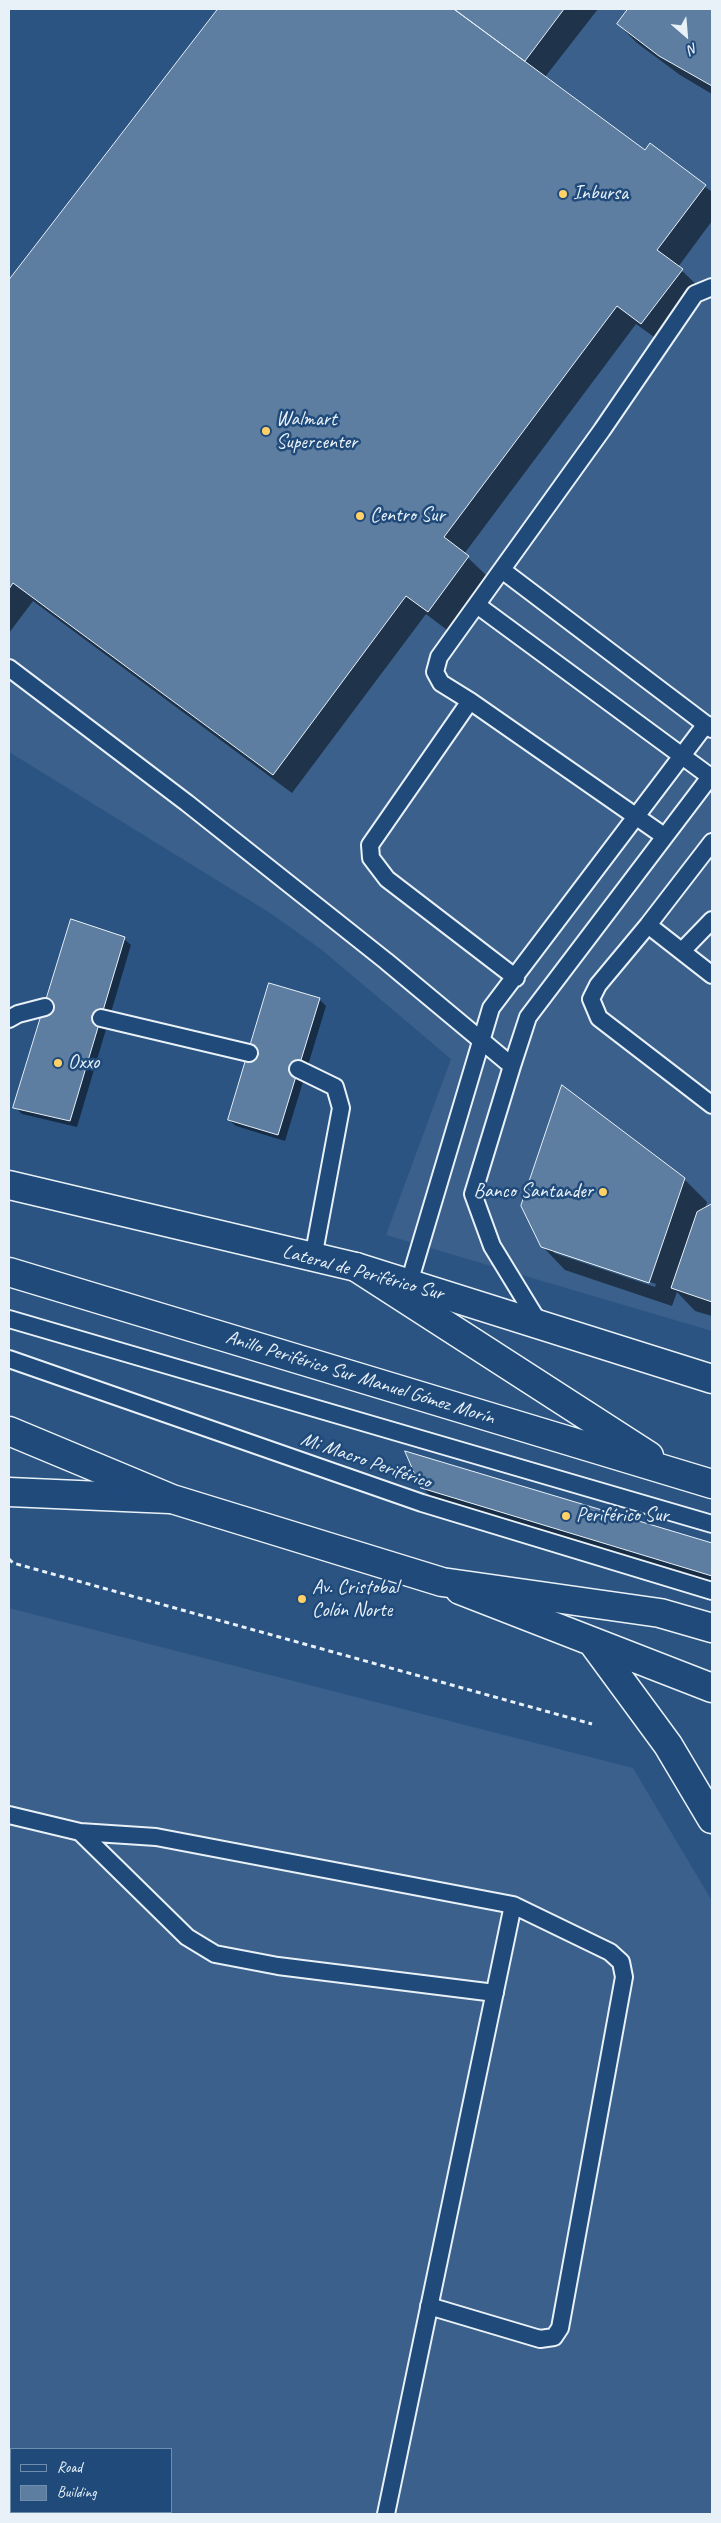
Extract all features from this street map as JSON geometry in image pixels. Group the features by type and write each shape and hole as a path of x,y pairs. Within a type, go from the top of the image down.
{"main road":[{"name":"Lateral de Periférico Sur","path":"9,1185 356,1267 540,1323 712,1379"},
{"path":"356,1267 677,1474"},
{"name":"Anillo Periférico Sur Manuel Gómez Morín","path":"9,1272 712,1484"},
{"path":"9,1431 172,1500 442,1582 712,1688"},
{"path":"9,1492 172,1500"},
{"path":"442,1582 660,1613 712,1628"},
{"path":"594,1642 668,1745 712,1818"}],"lane":[{"path":"664,836 441,683 435,672 439,657 654,356 696,294 712,287"},
{"path":"409,1283 491,1008 516,978 681,755 709,726 502,570"},
{"path":"477,605 711,777 664,836 528,1017 512,1066 473,1194 492,1246 540,1323"},
{"path":"9,668 202,815 386,961 512,1066"},
{"path":"470,702 370,845 371,858 387,879 516,978"},
{"path":"712,842 648,925 598,984 591,999 599,1018 712,1105"},
{"path":"682,951 712,920"},
{"path":"648,925 712,975"},
{"path":"9,1019 18,1014 45,1007"},
{"path":"101,1018 249,1054"},
{"path":"298,1069 335,1087 341,1108 313,1258"},
{"name":"Mi Macro Periférico","path":"9,1319 712,1524"},
{"name":"Mi Macro Periférico","path":"9,1358 422,1503 712,1591"},
{"path":"9,1815 80,1832 156,1837 513,1905 610,1952 621,1962 624,1970 560,2328 554,2337 540,2339 429,2306"},
{"path":"80,1832 187,1937 215,1954 278,1966 495,1993"},
{"path":"386,2514 513,1905"}],"path":[{"path":"9,1559 13,1563 592,1724"}],"shaded area":[{"name":"Centro Sur","path":"218,9 712,9 712,1331 386,1235 451,1059 322,950 270,913 9,752 9,280"},
{"path":"9,1608 633,1768 712,1901 712,2514 9,2514"}],"building":[{"name":"Walmart Supercenter","path":"218,9 454,9 645,150 650,143 706,185 657,250 683,269 641,324 617,306 444,537 469,556 428,612 406,596 273,775 13,583 9,589 9,280"},
{"path":"454,9 564,9 525,61"},
{"path":"628,9 712,9 712,86 659,56 617,24"},
{"name":"Oxxo","path":"71,919 125,937 70,1121 13,1108"},
{"path":"269,983 320,998 278,1135 228,1120"},
{"name":"Banco Santander","path":"562,1085 685,1178 649,1283 541,1247 521,1206"},
{"path":"712,1204 712,1302 671,1288 697,1212"},
{"name":"Periférico Sur","path":"405,1451 712,1543 712,1576 421,1488"}],"place":[{"name":"Inbursa","path":"563,194"},
{"name":"Walmart Supercenter","path":"266,431"},
{"name":"Centro Sur","path":"360,516"},
{"name":"Oxxo","path":"58,1063"},
{"name":"Banco Santander","path":"603,1192"},
{"name":"Periférico Sur","path":"566,1516"},
{"name":"Av. Cristobal Colón Norte","path":"302,1599"}]}
